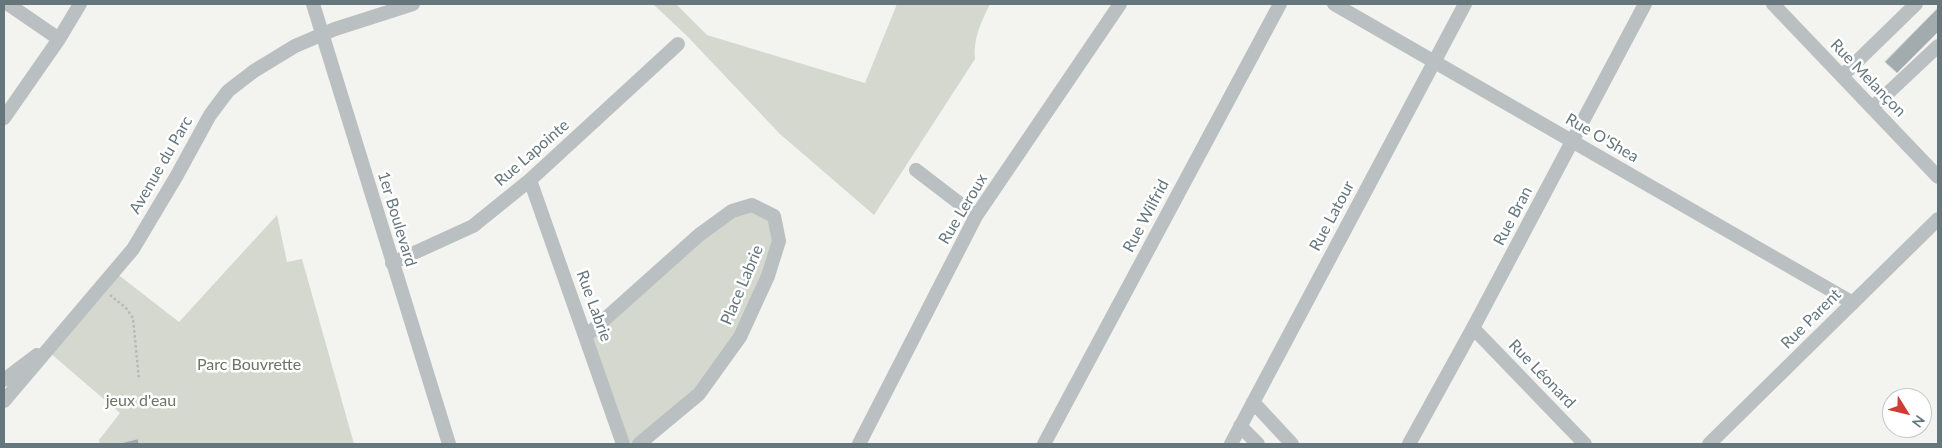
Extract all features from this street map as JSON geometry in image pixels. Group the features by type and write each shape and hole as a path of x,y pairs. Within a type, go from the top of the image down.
{"street":[{"path":"8,4 59,39"},
{"path":"4,118 59,39 80,4"},
{"name":"1er Boulevard","path":"314,4 449,444"},
{"name":"Avenue du Parc","path":"4,402 133,248 176,177 210,115 228,91 254,71 295,46 323,34 413,4"},
{"name":"Rue Leroux","path":"859,444 976,216 1120,4"},
{"name":"Rue Wilfrid","path":"1044,444 1280,4"},
{"name":"Rue O'Shea","path":"1334,4 1853,303"},
{"name":"Rue Latour","path":"1230,444 1465,4"},
{"name":"Rue Bran","path":"1409,444 1473,328 1645,4"},
{"name":"Rue Melançon","path":"1773,4 1938,177"},
{"path":"1842,76 1916,4"},
{"name":"Rue Lapointe","path":"392,263 473,226 530,180 678,44"},
{"path":"1872,108 1938,46"},
{"path":"916,170 976,216"},
{"name":"Rue Labrie","path":"530,180 623,444"},
{"name":"Place Labrie","path":"586,336 699,235 732,211 752,205 774,216 779,241 768,276 740,337 700,394 639,444"},
{"name":"Rue Parent","path":"1709,444 1938,219"},
{"name":"Rue Léonard","path":"1473,328 1585,444"},
{"name":"Avenue du Parc","path":"4,380 56,342"},
{"path":"1253,402 1292,444"},
{"path":"1240,426 1258,444"}],"path":[{"path":"101,288 126,308 132,318 139,380"}],"green space":[{"path":"653,4 676,4 707,35 865,83 897,4 990,4 976,38 975,59 874,215 780,134 687,36"},
{"path":"752,205 774,217 779,241 768,276 699,394 639,444 623,444 586,336 699,235"},
{"name":"Parc Bouvrette","path":"277,215 287,262 302,259 354,444 100,444 99,440 120,413 49,352 116,273 179,322"}],"building":[{"path":"1938,8 1938,32 1897,73 1885,62"},
{"path":"138,439 139,444 117,444"}],"park label":[{"name":"jeux d'eau","path":"141,401"}]}
